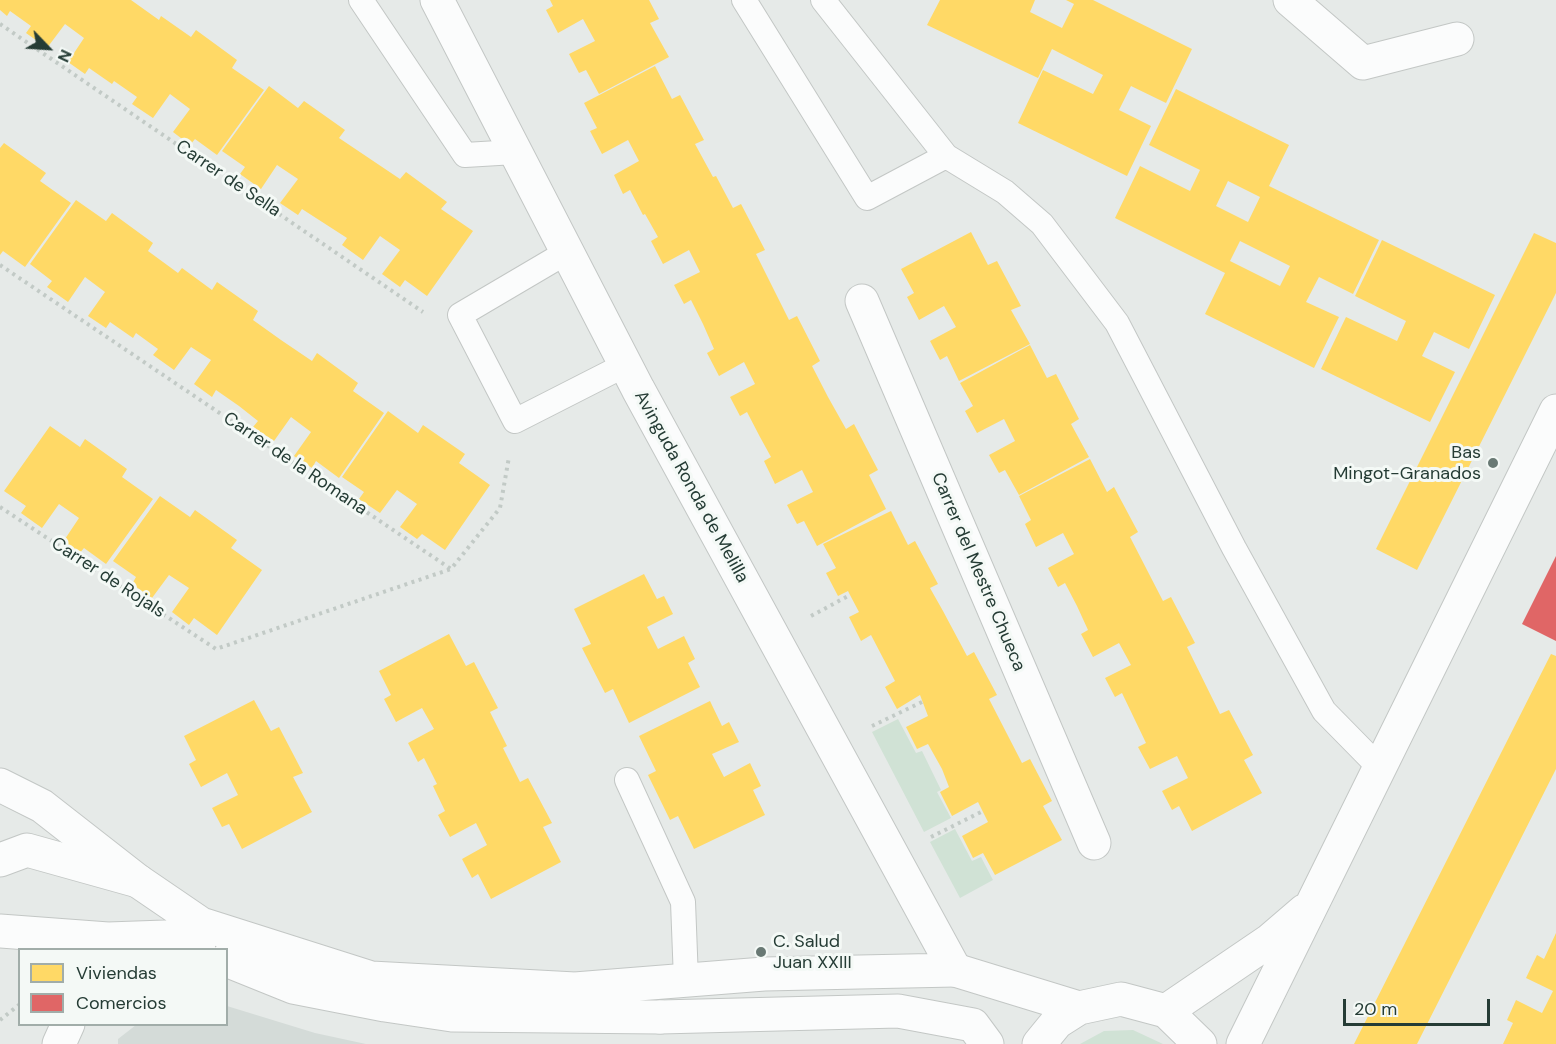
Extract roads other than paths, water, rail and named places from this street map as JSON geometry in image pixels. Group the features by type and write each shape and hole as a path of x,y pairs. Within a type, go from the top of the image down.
{"street":[{"name":"Avinguda Ronda de Melilla","path":"437,0 626,365 955,970"},
{"path":"1290,0 1363,63 1457,39"},
{"name":"Carrer del Mestre Chueca","path":"862,301 1094,843"},
{"path":"1243,1044 1556,411"},
{"path":"0,785 42,806 138,881 201,924 371,978 575,990 764,974 955,970 1079,1008"},
{"path":"0,860 27,850 138,881"},
{"path":"1166,1011 1269,941 1313,904"},
{"path":"0,931 106,944 165,937 194,948"},
{"path":"228,961 293,987 452,1015 660,1017 898,1011 972,1025 987,1044"},
{"path":"1039,1044 1057,1022 1079,1008 1121,999 1166,1011 1200,1044"},
{"path":"59,1044 67,1026"}],"lane":[{"path":"362,0 465,155 515,152"},
{"path":"744,0 867,198 946,156"},
{"path":"823,0 946,156 1005,192 1042,224 1117,322 1234,548 1324,711 1380,768"},
{"path":"567,252 460,315 515,421 626,365"},
{"path":"627,780 683,902 686,980"}],"place":[{"name":"Bas Mingot-Granados","path":"1493,463"},
{"name":"C. Salud Juan XXIII","path":"761,952"}]}
